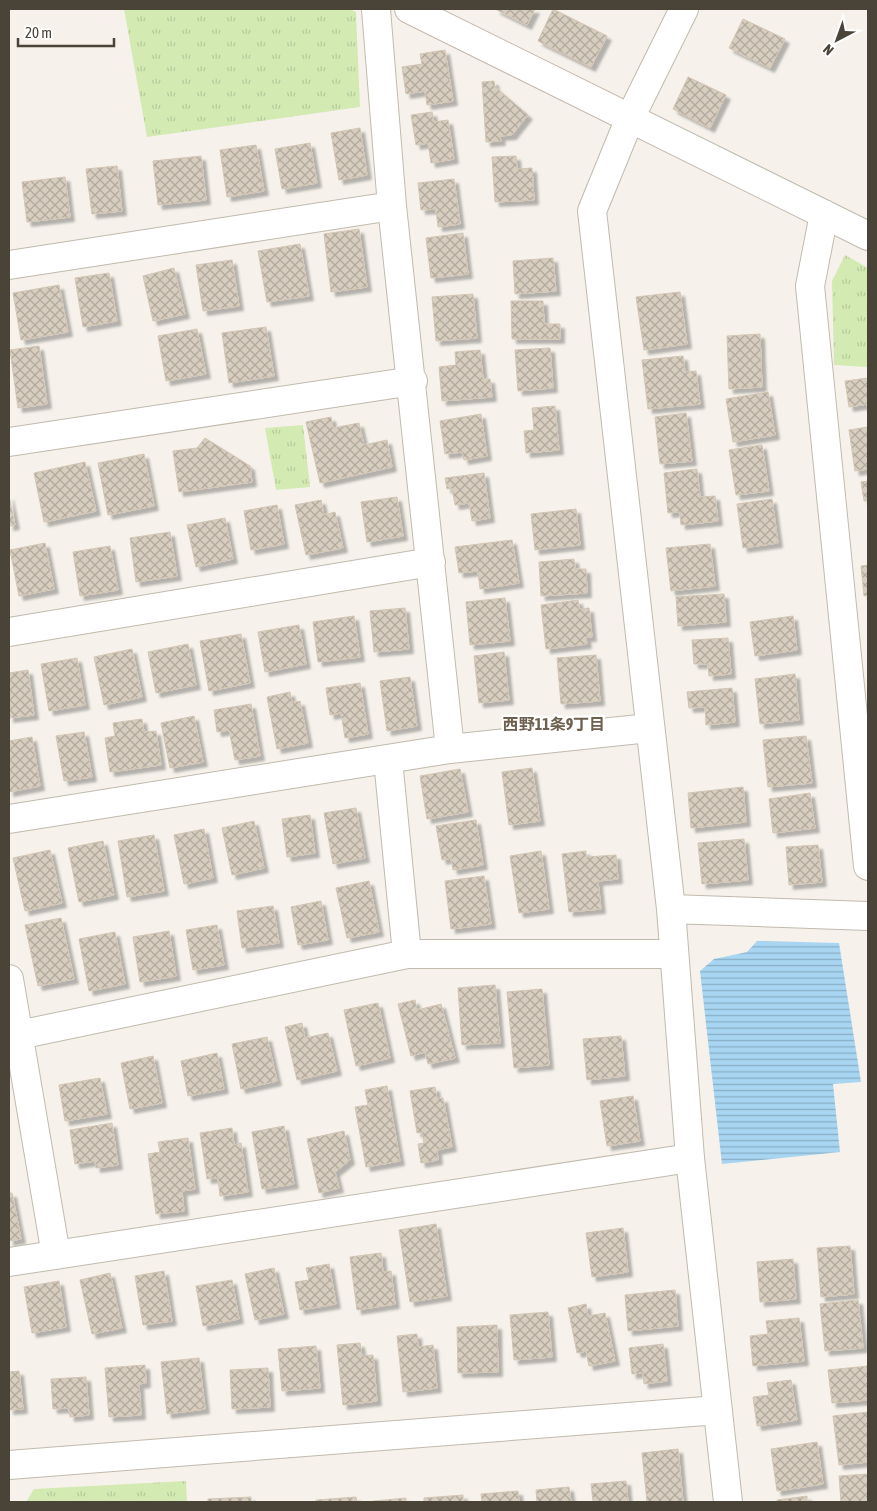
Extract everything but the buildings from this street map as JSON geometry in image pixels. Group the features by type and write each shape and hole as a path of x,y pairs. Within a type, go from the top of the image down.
{"street":[{"path":"376,9 392,206 450,749"},
{"path":"410,9 868,236"},
{"path":"684,9 630,118 592,211 649,728 671,909 690,1158 728,1502"},
{"path":"9,265 392,206"},
{"path":"824,214 810,286 868,866"},
{"path":"9,442 412,381"},
{"path":"9,632 431,562"},
{"path":"9,819 450,749 649,728"},
{"path":"388,760 407,954"},
{"path":"671,909 868,916"},
{"path":"14,1036 407,954 674,954"},
{"path":"9,980 14,1036 56,1255"},
{"path":"9,1262 690,1158"},
{"path":"9,1465 718,1410"}],"green space":[{"path":"124,9 349,9 356,12 360,107 147,137"},
{"path":"845,255 868,268 868,367 834,365 832,281"},
{"path":"303,425 310,487 276,490 265,428"},
{"path":"186,1481 187,1502 26,1502 34,1489"}],"water":[{"path":"757,941 839,943 861,1082 833,1084 840,1152 722,1164 700,971 714,959 747,952"}],"district":[{"name":"西野11条9丁目","path":"554,724"}]}
